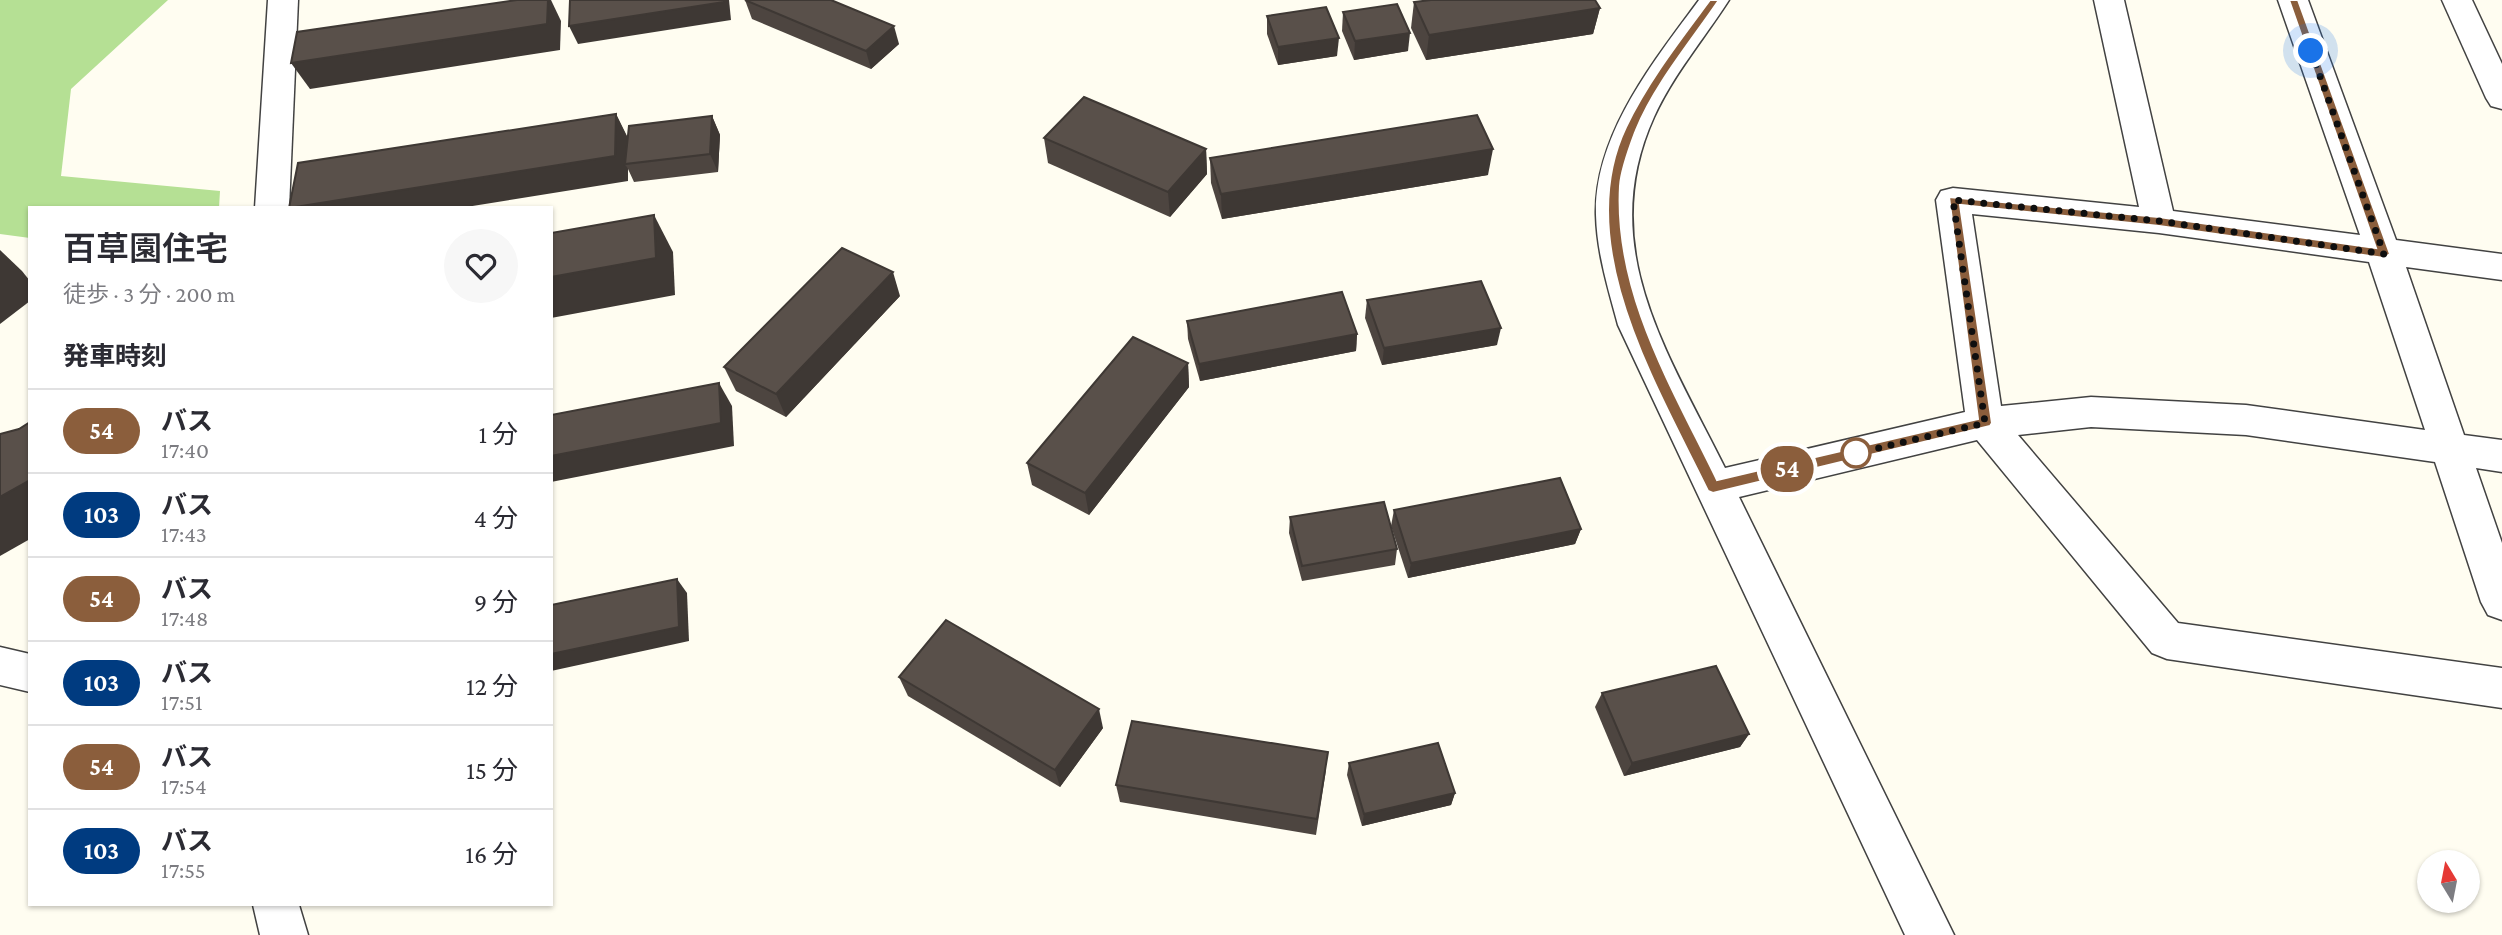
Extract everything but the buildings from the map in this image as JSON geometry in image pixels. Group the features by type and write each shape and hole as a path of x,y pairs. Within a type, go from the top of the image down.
{"street":[{"path":"272,206 283,0"},
{"path":"1714,0 1669,64 1631,128 1614,183 1615,245 1636,325 1930,935"},
{"path":"2109,0 2159,221"},
{"path":"2293,0 2384,254 2502,602"},
{"path":"2457,0 2502,98"},
{"path":"2502,267 2384,254 2159,221 1953,200 1985,423 2167,639 2502,688"},
{"path":"1713,487 1985,423 2091,412 2233,419 2502,456"},
{"path":"0,666 28,673"},
{"path":"276,906 284,935"}],"green space":[{"path":"0,0 168,0 71,89 61,176 220,191 219,206 28,206 28,238 0,234"}],"bus line":[{"name":"54","path":"1714,0 1669,64 1631,128 1614,183 1615,245 1636,325 1713,487 1985,423 1953,200 2159,221 2384,254 2293,0"}],"route":[{"path":"1856,453 1849,455 1985,423 1953,200 2159,221 2384,254 2311,51"}]}
